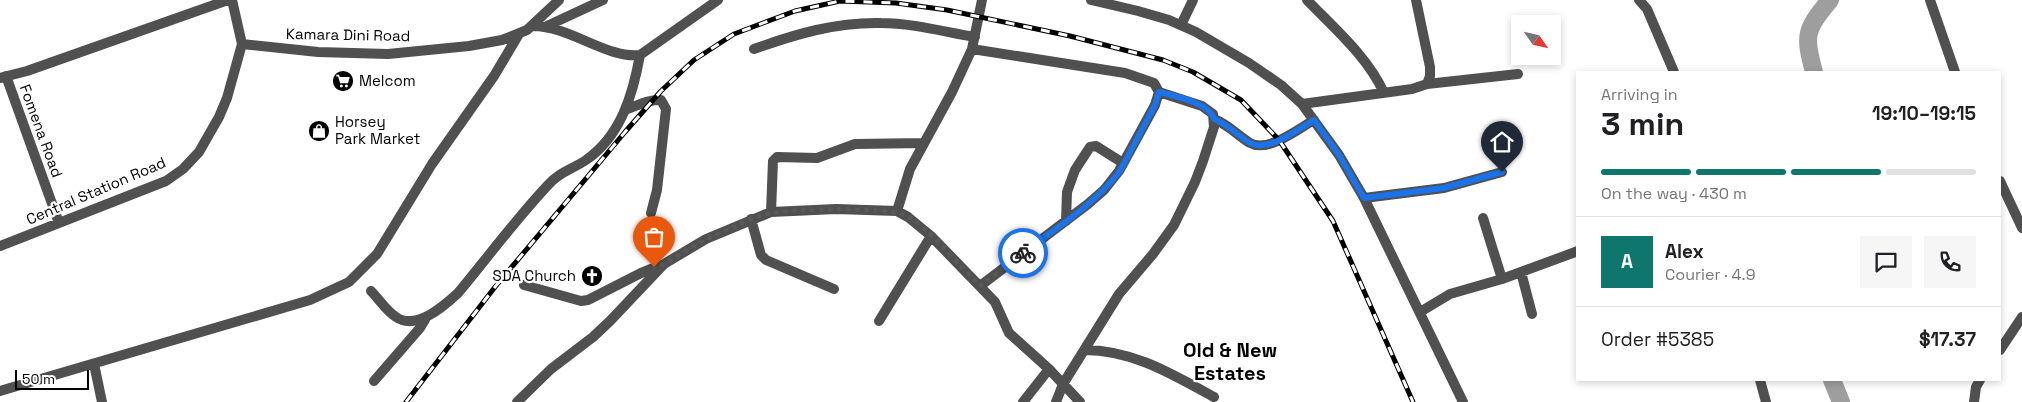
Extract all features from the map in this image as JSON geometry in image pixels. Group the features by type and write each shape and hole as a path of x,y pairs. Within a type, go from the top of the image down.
{"street":[{"path":"3,77 36,68 230,0 242,44"},
{"name":"Kamara Dini Road","path":"242,44 318,52 388,54 469,46 519,34 533,26 559,0"},
{"path":"547,26 603,0"},
{"path":"533,26 547,26 621,54 640,55 718,0"},
{"path":"897,211 907,177 952,92 972,49 982,0"},
{"path":"1091,0 1113,2 1181,25 1249,62 1281,85 1302,104 1339,155 1364,198 1462,402"},
{"path":"1181,25 1193,0"},
{"path":"1307,0 1358,53 1380,83 1384,92"},
{"path":"1416,0 1430,66 1430,76 1427,84"},
{"path":"1639,0 1647,8 1674,71"},
{"path":"1930,0 1955,71"},
{"path":"754,48 804,32 834,26 863,24 893,24 975,38"},
{"path":"0,391 310,300 348,282 377,254 432,164 494,76 519,34"},
{"name":"Central Station Road","path":"0,246 166,181 184,169 198,152 219,117 234,77 242,44"},
{"path":"972,49 1125,74 1154,83 1159,92 1202,106 1213,114 1214,127 1195,182 1174,225 1153,254 1119,294 1063,384 1056,402"},
{"path":"374,381 420,328 426,318 458,293 528,206 556,176 586,160 597,150 625,110 633,89 640,55"},
{"path":"1302,104 1412,89 1427,84 1518,74"},
{"name":"Fomena Road","path":"3,77 59,224"},
{"path":"980,286 1104,190 1120,171 1155,105 1159,92"},
{"path":"625,110 657,100 661,100 666,109 657,190 652,213"},
{"path":"1214,119 1226,124 1246,140 1258,146 1267,146 1314,120"},
{"path":"771,212 773,161 777,157 817,158 855,144 924,143"},
{"path":"1066,221 1067,192 1075,170 1090,147 1096,146 1124,163"},
{"path":"1364,198 1444,188 1502,172"},
{"path":"2001,183 2022,228"},
{"path":"524,285 582,301 588,300 654,267 664,264 706,239 771,212 836,209 897,211 908,217 931,236 980,286 999,308 1005,328 1009,333 1049,369 1080,402"},
{"path":"1482,218 1502,279"},
{"path":"751,219 761,255 766,260 834,289"},
{"path":"879,321 931,236"},
{"path":"1420,312 1450,294 1502,279 1576,252"},
{"path":"517,402 551,369 610,321 664,264"},
{"path":"1521,272 1532,314"},
{"path":"371,291 397,319 410,321 426,318"},
{"path":"2001,348 2022,317"},
{"path":"1084,350 1114,352 1136,358 1214,397"},
{"path":"94,364 102,402"},
{"path":"1023,402 1049,369"},
{"path":"1760,381 1766,402"},
{"path":"1974,402 1976,382"}],"waterway":[{"path":"1814,71 1809,49 1809,33 1811,26 1830,0"},
{"path":"1832,381 1841,402"}],"railway":[{"path":"406,402 495,287 625,132 661,91 694,60 734,34 795,11 840,1 896,3 947,10 1070,36 1163,60 1193,72 1241,100 1279,140 1333,221 1413,402"}],"way so far":[{"path":"654,267 664,264 706,239 737,224 771,212 798,210 897,211 908,217 931,236 980,286 1023,253"}],"place":[{"name":"Melcom","path":"343,81"},
{"name":"Horsey Park Market","path":"319,131"},
{"name":"SDA Church","path":"592,276"}],"district":[{"name":"Old & New Estates","path":"1230,362"}],"route":[{"path":"1023,253 1088,204 1112,181 1120,171 1155,105 1159,92 1202,106 1213,114 1214,119 1226,124 1251,144 1258,146 1267,146 1314,120 1339,155 1364,198 1444,188 1502,172"}]}
